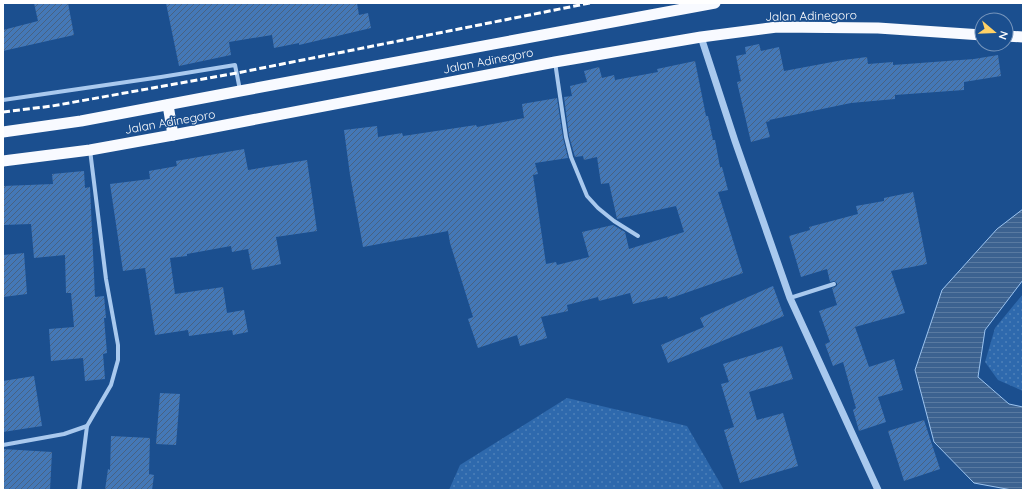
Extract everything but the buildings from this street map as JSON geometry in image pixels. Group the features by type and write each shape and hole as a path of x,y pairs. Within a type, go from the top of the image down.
{"highway":[{"name":"Jalan Adinegoro","path":"3,132 81,121 168,106 240,91 715,3"},
{"name":"Jalan Adinegoro","path":"3,161 90,150 555,62 701,36 777,27 878,28 974,34"},
{"path":"168,106 173,135"}],"street":[{"path":"701,36 735,141 790,298 878,490"},
{"path":"555,62 569,150 587,196 598,208 614,221 638,236"},
{"path":"3,100 161,77 235,64 240,91"},
{"path":"79,490 87,426 111,386 118,360 118,345 106,279 90,150"},
{"path":"790,298 834,284"},
{"path":"3,445 64,434 87,426"}],"shaded area":[{"path":"1023,209 1023,280 985,330 978,377 1009,404 1023,407 1023,490 1012,490 974,483 934,442 915,370 942,290 997,229"},
{"path":"1023,294 1023,391 998,380 985,362 995,328"},
{"path":"567,398 687,426 724,490 449,490 460,465"}],"railway":[{"path":"3,112 52,106 237,73 590,3"}]}
